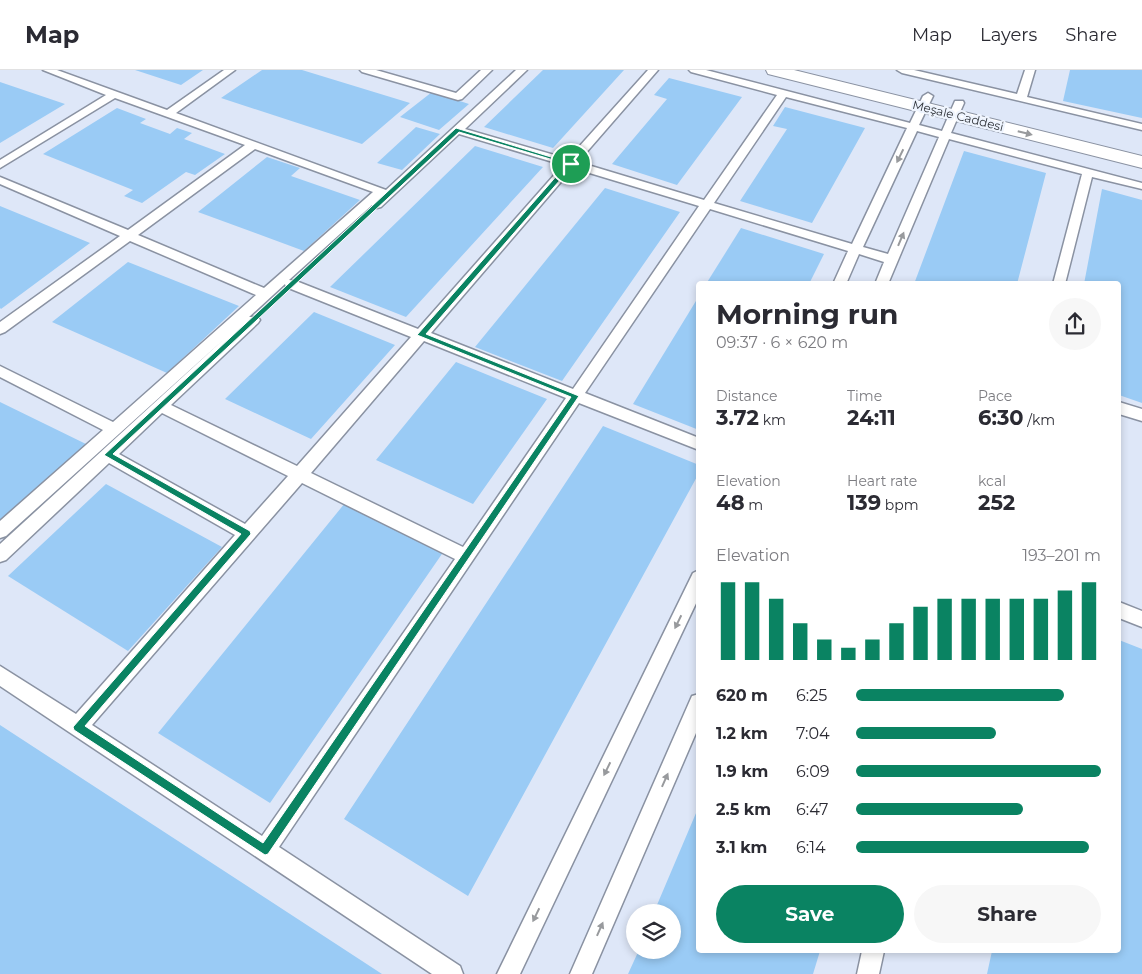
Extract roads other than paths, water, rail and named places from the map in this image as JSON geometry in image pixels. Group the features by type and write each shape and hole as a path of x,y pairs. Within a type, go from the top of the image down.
{"street":[{"name":"Meşale Caddesi","path":"774,70 925,101"},
{"name":"Meşale Caddesi","path":"822,70 1142,162"},
{"name":"Meşale Caddesi","path":"956,109 1142,148"}],"lane":[{"path":"0,531 381,191 48,70"},
{"path":"167,114 230,70"},
{"path":"365,70 458,97 487,70"},
{"path":"0,554 522,70"},
{"path":"78,727 653,70"},
{"path":"694,70 1142,186"},
{"path":"902,70 1142,127"},
{"path":"1021,99 1030,70"},
{"path":"265,850 783,93"},
{"path":"0,166 114,94"},
{"path":"840,281 925,101"},
{"path":"883,281 956,109"},
{"path":"458,130 892,260"},
{"path":"0,329 253,145"},
{"path":"1060,281 1088,172"},
{"path":"0,180 265,294"},
{"path":"292,284 696,443"},
{"path":"0,370 114,429"},
{"path":"160,406 466,556"},
{"path":"1121,409 1142,415"},
{"path":"108,455 247,534"},
{"path":"508,974 696,584"},
{"path":"1121,611 1142,619"},
{"path":"0,675 452,974"},
{"path":"581,974 696,710"},
{"path":"868,974 873,953"}]}
